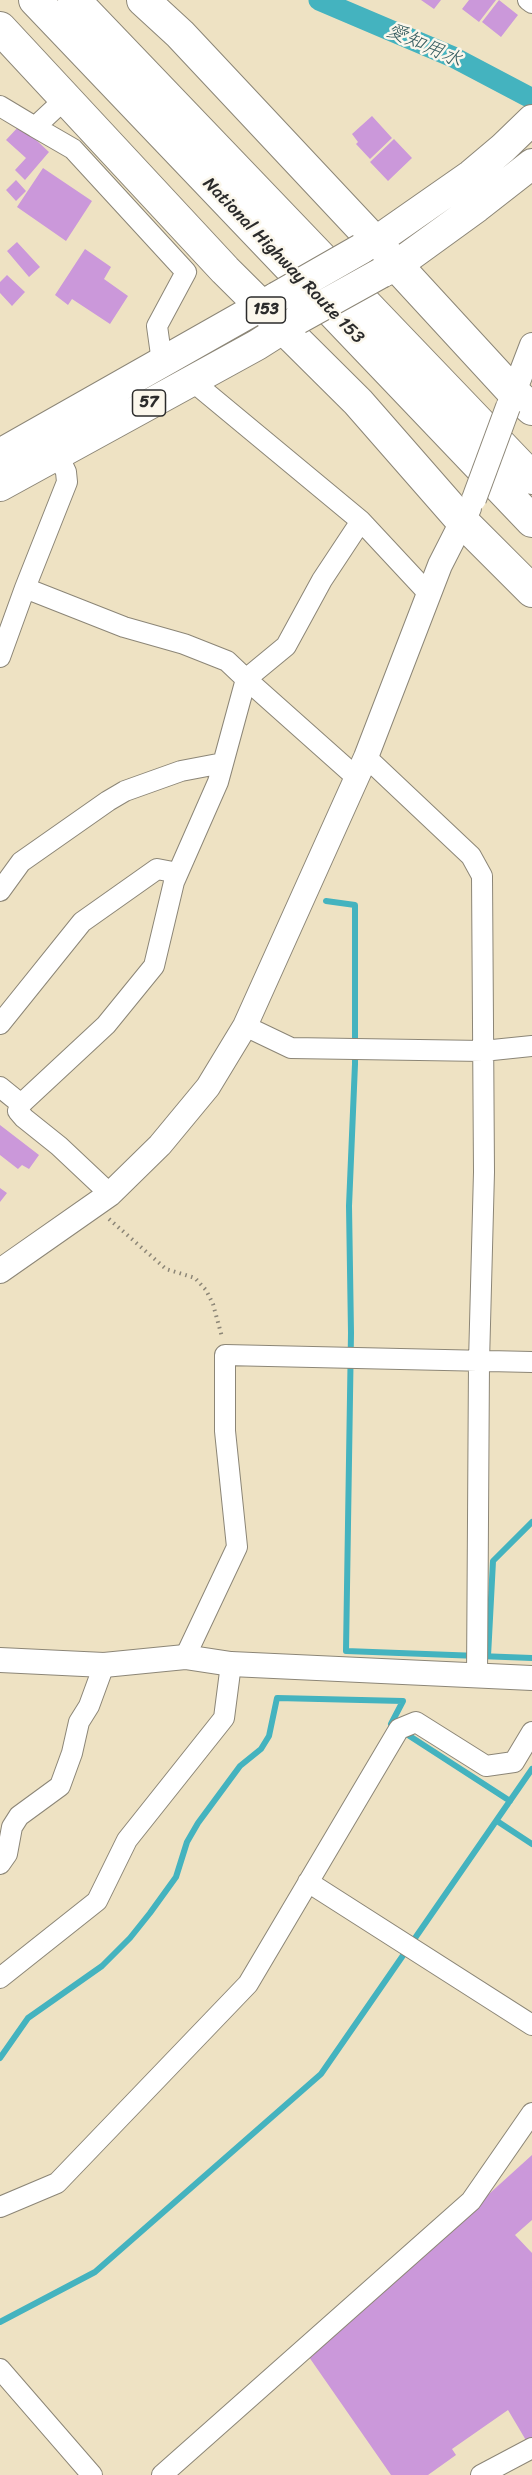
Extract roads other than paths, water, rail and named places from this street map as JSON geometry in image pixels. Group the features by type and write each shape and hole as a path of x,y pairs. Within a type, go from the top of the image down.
{"highway":[{"name":"National Highway Route 153","path":"35,0 532,521"},
{"name":"National Highway Route 153","path":"74,0 532,478"},
{"path":"143,0 180,34 389,269 518,403"},
{"name":"153","path":"0,28 225,270 269,302 291,323 358,402 468,510 532,591"}],"main road":[{"name":"57","path":"0,454 368,245 471,175 532,120"},
{"name":"57","path":"0,486 257,345 291,323 389,269 477,207 532,164"}],"street":[{"path":"528,0 532,3"},
{"path":"35,127 66,98"},
{"path":"0,106 73,149 186,272 157,326 162,362"},
{"path":"0,1270 102,1200 160,1145 208,1087 245,1026 361,767 440,565 518,403 532,345"},
{"path":"191,380 361,521 429,594"},
{"path":"1,653 24,588 67,482 66,472 57,453"},
{"path":"102,1200 59,1146 18,1111 21,1104 106,1025 154,966 178,873 211,800 246,679 286,646 322,580 361,521"},
{"path":"24,588 124,627 184,644 227,660 246,679 361,767 471,856 482,876 484,1172 479,1362 477,1677"},
{"path":"0,891 21,862 125,791 181,771 223,763"},
{"path":"0,1024 82,922 157,869 178,873"},
{"path":"245,1026 291,1048 483,1051 532,1046"},
{"path":"0,1087 21,1104"},
{"path":"185,1657 237,1547 225,1431 225,1355 532,1362"},
{"path":"0,1660 104,1665 185,1657 231,1664 532,1678"},
{"path":"0,1978 96,1901 127,1840 224,1718 231,1664"},
{"path":"0,1864 7,1854 12,1827 19,1816 60,1786 72,1753 79,1722 89,1706 104,1665"},
{"path":"0,2207 57,2183 248,1984 399,1730 416,1722 486,1766 514,1762 532,1732"},
{"path":"308,1882 532,2025"},
{"path":"162,2475 471,2201 532,2113"},
{"path":"0,2369 92,2475"},
{"path":"481,2475 532,2448"}],"waterway":[{"name":"愛知用水","path":"319,0 453,57 527,96"},
{"path":"326,901 355,905 355,1064 349,1206 351,1333 346,1651 532,1658"},
{"path":"488,1656 493,1561 532,1522"},
{"path":"0,2058 28,2018 102,1966 130,1938 150,1913 176,1877 187,1842 198,1823 240,1766 261,1749 269,1736 277,1698 403,1701 391,1724 510,1801"},
{"path":"0,2322 95,2272 321,2074 532,1769"},
{"path":"497,1821 532,1844"}]}
